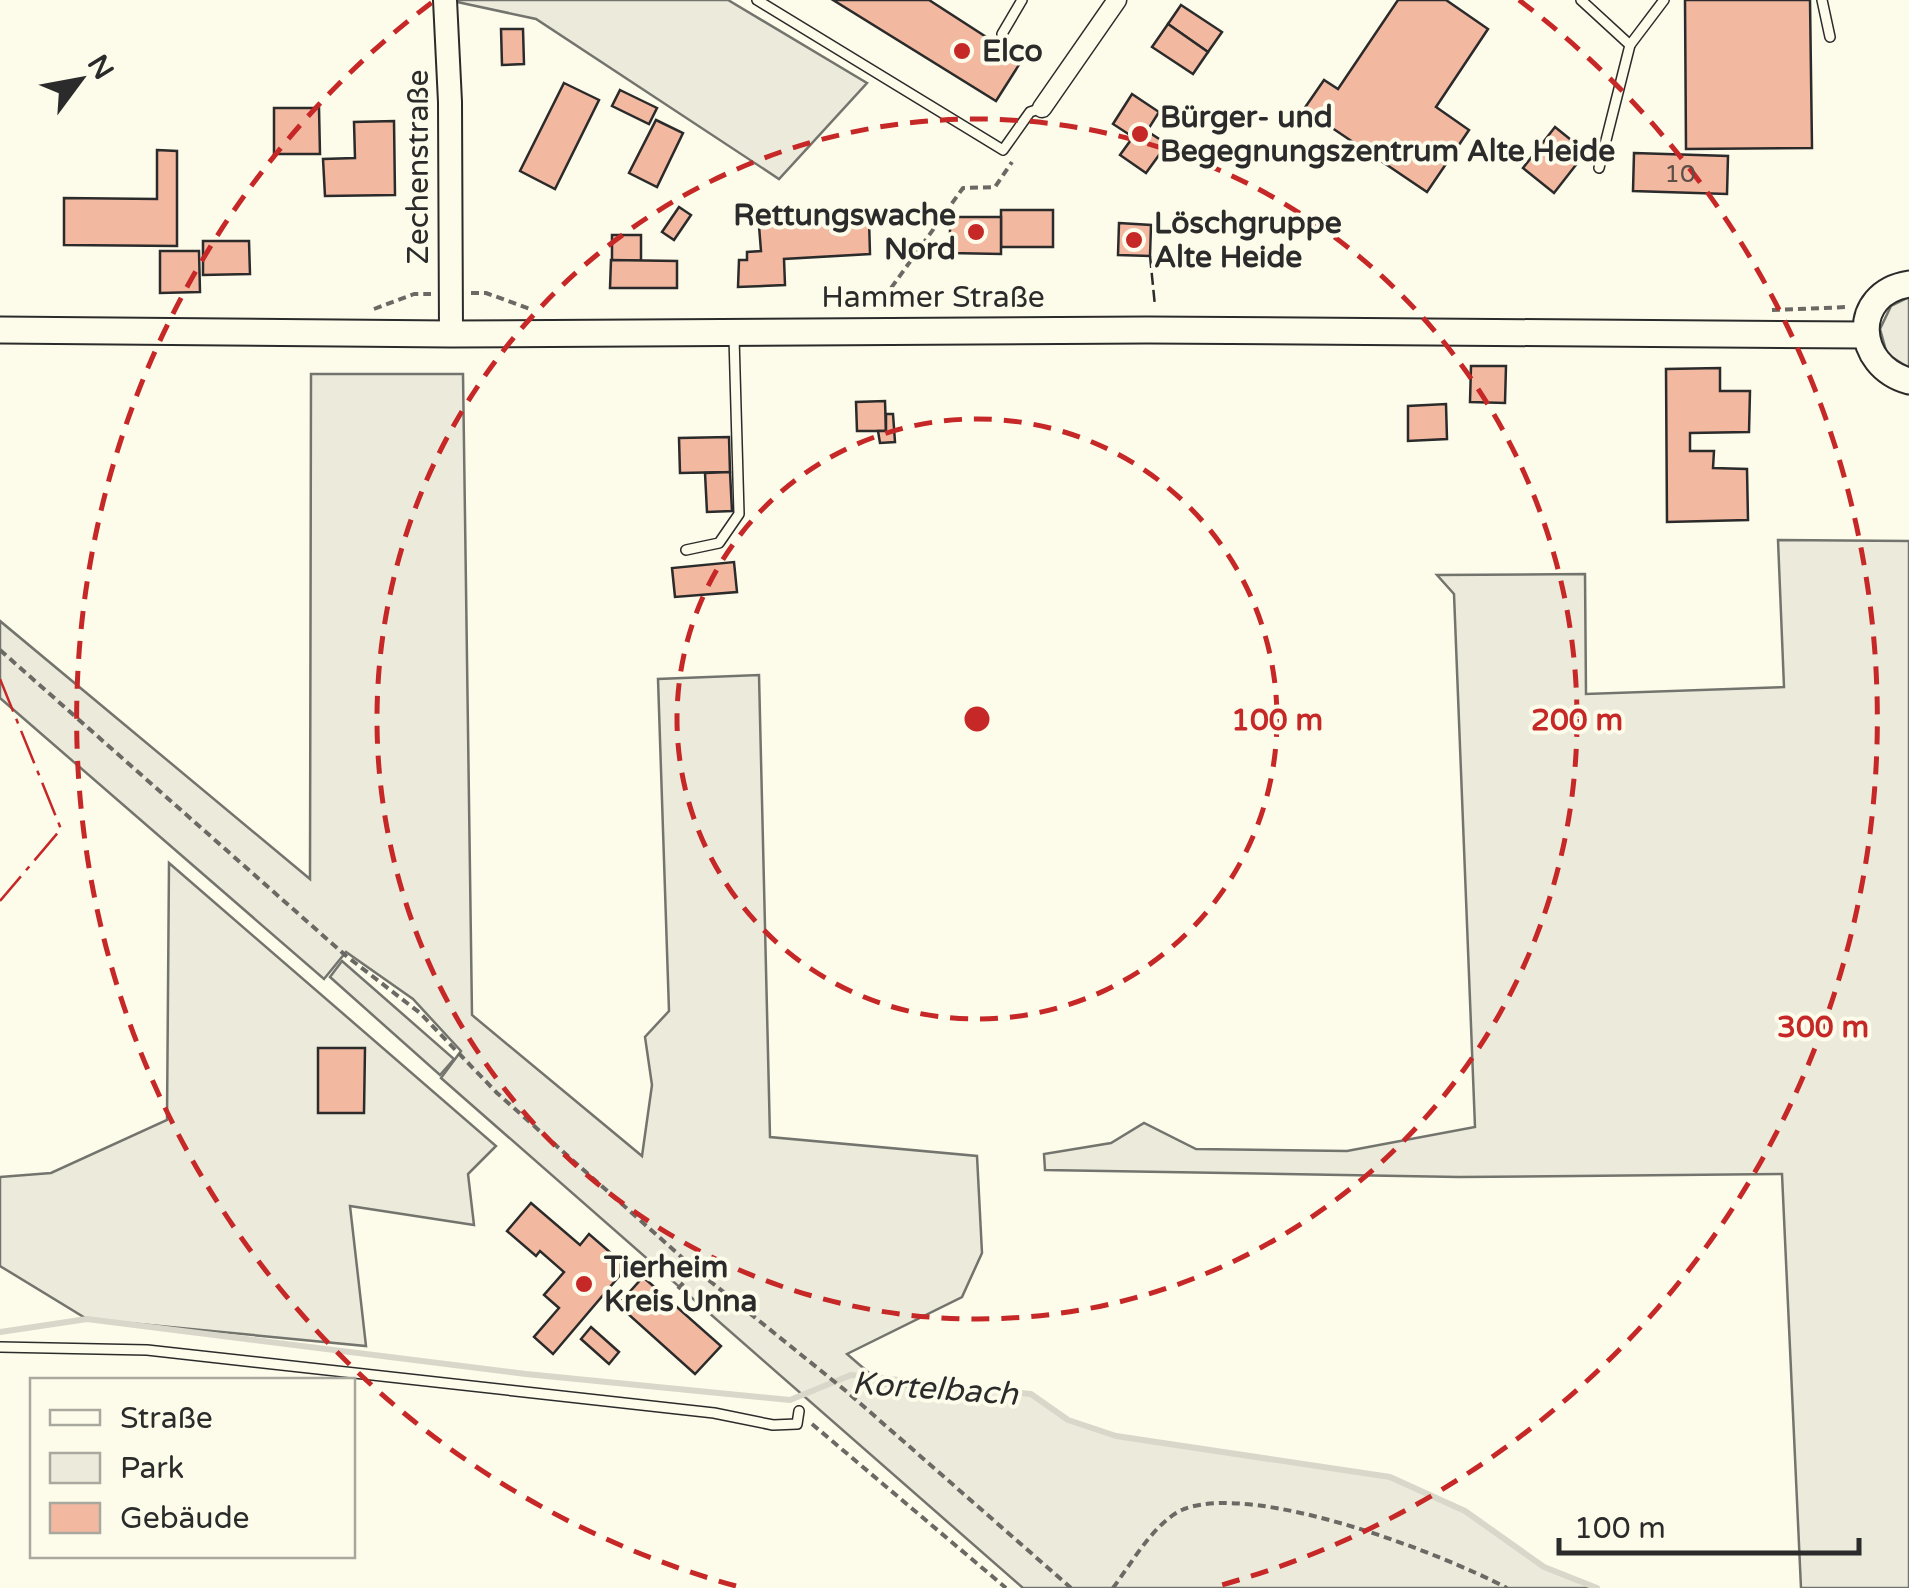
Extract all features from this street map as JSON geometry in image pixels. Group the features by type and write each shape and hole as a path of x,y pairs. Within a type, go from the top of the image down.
{"main road":[{"path":"1909,284 1880,297 1868,314 1866,335 1878,366 1909,381"},
{"name":"Hammer Straße","path":"0,330 1866,335"}],"street":[{"name":"Zechenstraße","path":"444,0 450,102 451,334"},
{"path":"1042,108 1110,2"}],"lane":[{"path":"758,0 1002,150 1030,112 1042,108"},
{"path":"1002,34 1022,0"},
{"path":"1581,0 1630,45"},
{"path":"1599,168 1630,45 1664,0"},
{"path":"1822,0 1830,37"},
{"path":"686,550 719,543 739,514 734,330"},
{"path":"0,1347 147,1350 714,1413 773,1425 797,1424 799,1411"}],"path":[{"path":"876,310 963,188 995,186 1014,159"},
{"path":"0,650 345,956 420,1013 497,1093 695,1270 824,1372 1070,1588"},
{"path":"678,1288 695,1270"},
{"path":"799,1411 1006,1588"},
{"path":"1113,1588 1156,1532 1182,1510 1206,1505 1255,1506 1334,1522 1436,1552 1507,1588"}],"green space":[{"path":"448,0 728,0 867,83 779,179 536,19"},
{"path":"1909,297 1909,368 1887,354 1880,329 1891,306"},
{"path":"311,374 463,374 472,1015 642,1156 652,1085 645,1037 669,1011 658,679 759,675 770,1137 977,1156 982,1253 962,1297 847,1354 883,1385 1031,1394 1068,1420 1116,1436 1390,1477 1465,1511 1544,1567 1597,1588 1023,1588 441,1078 461,1051 413,999 346,952 324,979 0,698 0,621 310,879"},
{"path":"1778,540 1909,541 1909,1588 1801,1588 1782,1174 1459,1177 1045,1170 1044,1154 1111,1143 1144,1123 1196,1149 1347,1151 1475,1127 1454,594 1437,575 1585,574 1586,694 1784,687"},
{"path":"169,863 496,1146 468,1174 474,1225 350,1206 366,1346 87,1319 0,1266 0,1177 51,1173 167,1120"}],"shaded area":[{"path":"342,961 454,1059 440,1075 330,977"}],"building":[{"name":"Elco","path":"833,0 929,0 1022,60 996,101"},
{"path":"1398,0 1446,0 1488,29 1436,107 1469,130 1427,192 1304,109 1324,80 1338,89"},
{"path":"1685,0 1810,0 1812,148 1686,149"},
{"path":"1181,5 1222,32 1208,52 1168,24"},
{"path":"1168,24 1208,52 1193,74 1152,47"},
{"path":"501,29 523,29 524,64 502,65"},
{"path":"564,83 599,100 555,189 520,171"},
{"path":"620,90 657,108 649,124 612,106"},
{"name":"Bürger- und Begegnungszentrum Alte Heide","path":"1132,94 1159,112 1147,131 1167,144 1146,173 1120,155 1133,137 1113,124"},
{"path":"274,108 319,108 320,154 274,154"},
{"path":"656,120 683,133 657,187 629,173"},
{"path":"394,121 395,195 325,196 323,159 355,158 354,122"},
{"path":"1555,127 1586,152 1554,193 1523,168"},
{"path":"157,150 177,151 177,246 64,245 64,198 157,199"},
{"path":"1634,153 1728,156 1727,194 1633,191"},
{"path":"679,207 691,215 674,240 662,232"},
{"path":"1001,210 1053,210 1053,247 1001,247"},
{"name":"Rettungswache Nord","path":"950,217 1001,217 1001,254 950,253"},
{"path":"869,219 870,254 784,259 785,285 738,287 739,260 747,260 747,252 761,251 759,226"},
{"name":"Löschgruppe Alte Heide","path":"1119,223 1151,225 1150,256 1118,255"},
{"path":"612,235 641,235 641,261 612,260"},
{"path":"203,241 249,241 250,274 203,275"},
{"path":"160,251 199,251 200,292 160,293"},
{"path":"611,260 677,261 677,288 610,288"},
{"path":"1471,366 1506,366 1505,403 1470,402"},
{"path":"1720,368 1720,391 1750,391 1749,432 1690,433 1690,451 1714,451 1713,468 1747,469 1748,520 1667,522 1666,369"},
{"path":"885,401 886,431 857,431 856,402"},
{"path":"1446,404 1447,439 1408,441 1408,406"},
{"path":"886,414 893,414 895,442 880,443 878,431 886,431"},
{"path":"729,437 730,472 680,473 679,438"},
{"path":"730,472 732,511 707,512 705,473"},
{"path":"734,562 737,592 675,597 672,568"},
{"path":"318,1048 365,1048 364,1113 318,1113"},
{"name":"Tierheim Kreis Unna","path":"531,1203 580,1245 589,1234 627,1267 553,1354 534,1337 559,1308 544,1295 564,1272 540,1251 536,1256 507,1231"},
{"path":"643,1277 721,1346 695,1374 618,1305"},
{"path":"591,1327 619,1352 609,1364 581,1339"}],"waterway":[{"name":"Kortelbach","path":"0,1332 87,1319 526,1374 790,1400 851,1375 1031,1394 1068,1420 1116,1436 1390,1477 1465,1511 1544,1567 1597,1588"}],"fence":[{"path":"1150,256 1155,306"}],"power":[{"path":"0,679 61,829 0,901"}],"place":[{"name":"Elco","path":"962,51"},
{"name":"Bürger- und Begegnungszentrum Alte Heide","path":"1140,134"},
{"name":"Rettungswache Nord","path":"976,232"},
{"name":"Löschgruppe Alte Heide","path":"1134,240"},
{"name":"Tierheim Kreis Unna","path":"584,1284"}]}
